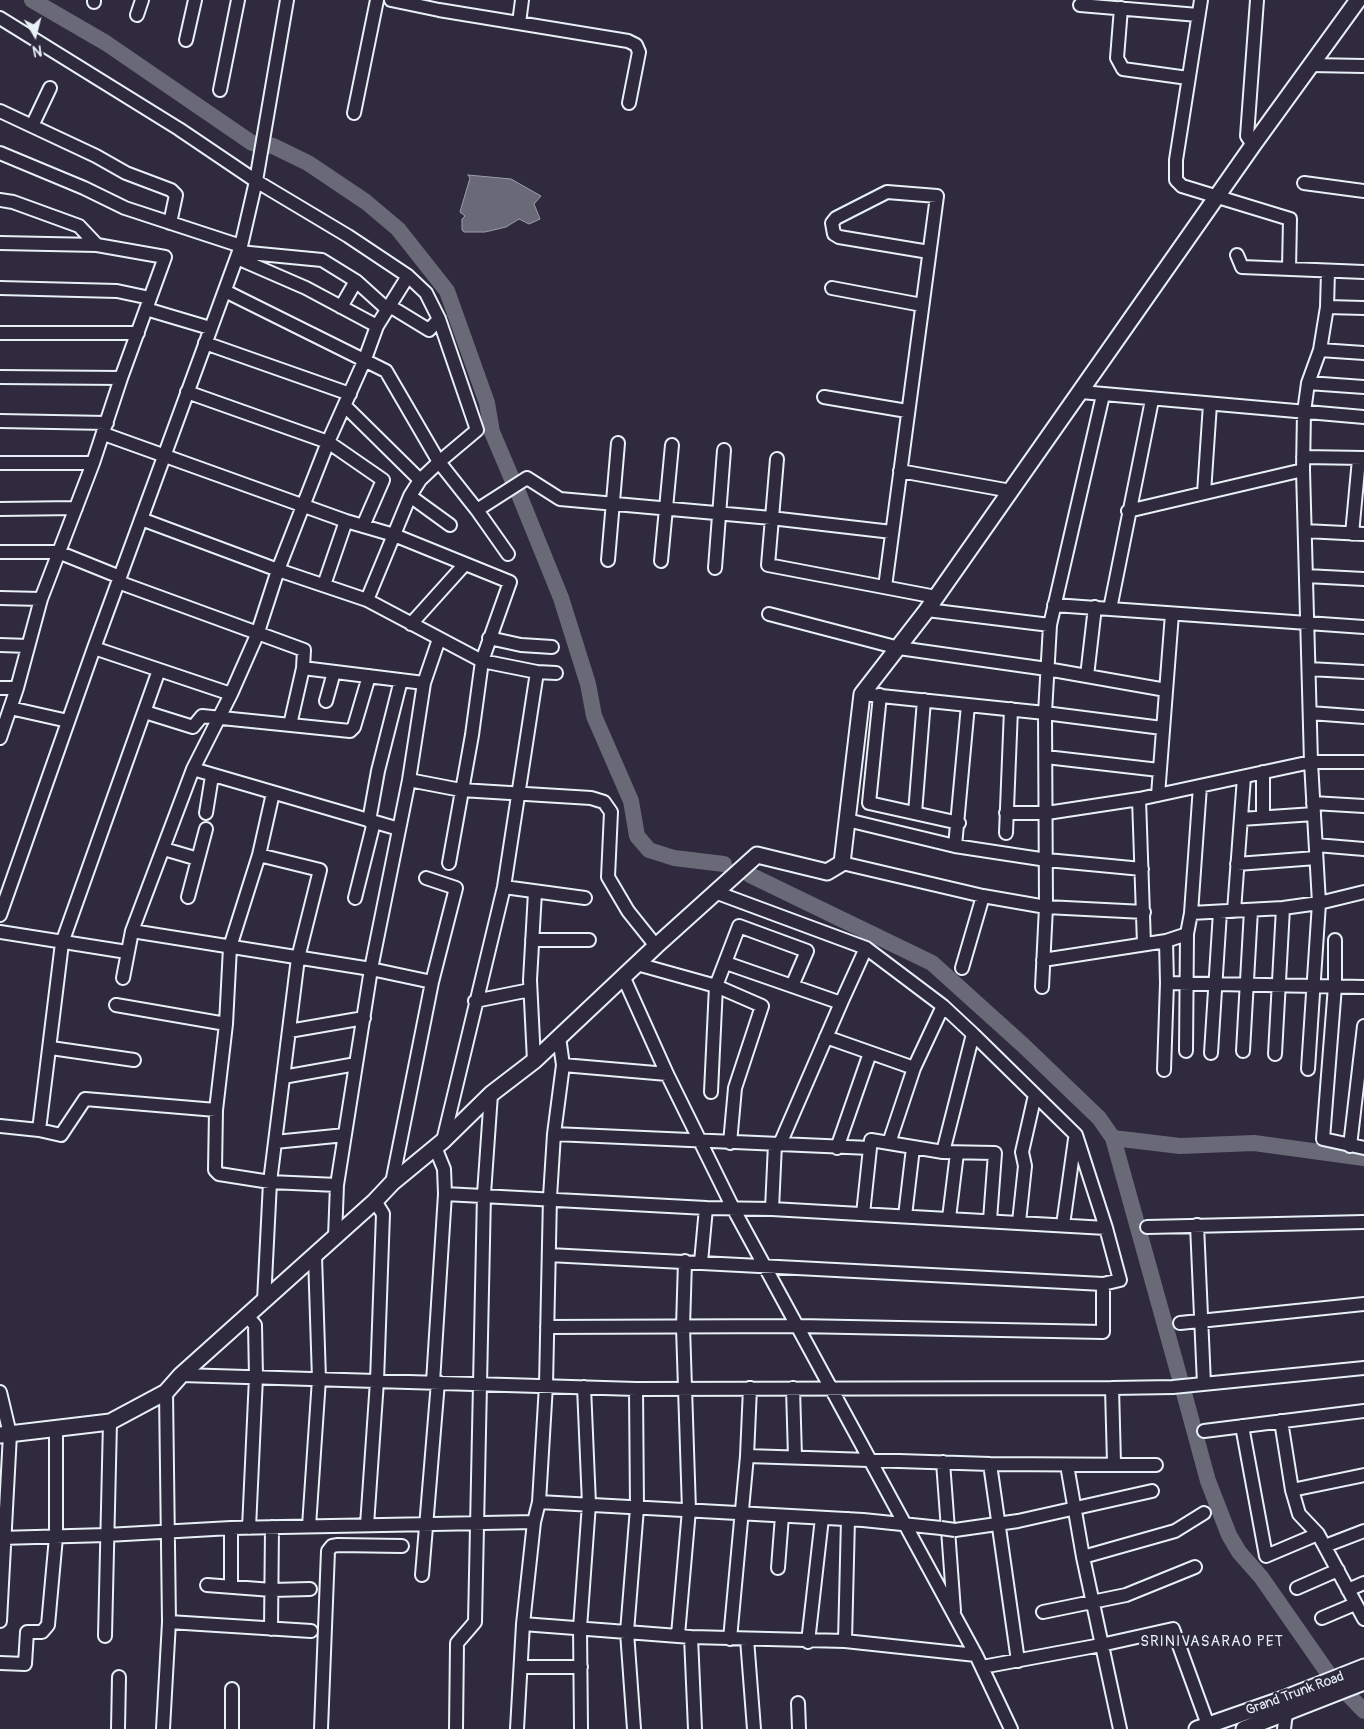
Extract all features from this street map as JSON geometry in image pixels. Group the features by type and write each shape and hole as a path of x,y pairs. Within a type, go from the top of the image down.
{"main road":[{"path":"5,1435 110,1422 166,1392 181,1375 315,1256 392,1183 439,1144 491,1094 534,1061 656,946 758,855 827,872 842,864 862,694 927,610 1253,145 1358,0"},
{"name":"Grand Trunk Road","path":"1202,1727 1355,1681 1364,1667"},
{"name":"Grand Trunk Road","path":"1244,1729 1286,1713 1316,1694"}],"street":[{"path":"137,15 142,0"},
{"path":"186,40 195,0"},
{"path":"220,90 238,0"},
{"path":"0,915 140,519 239,252 260,161 287,0"},
{"path":"354,113 377,0"},
{"path":"391,0 628,41 636,45 639,52 629,103"},
{"path":"519,23 522,0"},
{"path":"1201,0 1174,173 1176,180 1182,186 1290,219 1289,269"},
{"path":"1253,145 1247,136 1257,0"},
{"path":"1080,5 1121,8 1149,5 1198,15"},
{"path":"1121,8 1117,58 1123,69 1188,78"},
{"path":"0,18 179,129 256,181 348,236 408,276 426,293 439,319 477,430 420,480 410,496 367,600"},
{"path":"1311,65 1364,66"},
{"path":"32,126 50,88"},
{"path":"0,111 96,156 126,173 171,190 176,195 170,223"},
{"path":"0,153 84,188 125,208 170,223 239,252 377,326"},
{"path":"1304,183 1364,191"},
{"path":"885,588 937,196 887,192 836,218 832,223 834,234 839,237 929,252"},
{"path":"0,200 13,202 79,226 97,245"},
{"path":"0,243 97,245 165,257 121,378 94,463 41,599 17,688 1,732"},
{"path":"239,252 322,260 356,281 388,307 429,330 439,319"},
{"path":"1237,255 1242,267 1364,272"},
{"path":"1308,1069 1319,903 1311,762 1303,470 1304,412 1308,383 1320,350 1327,307 1328,271"},
{"path":"123,978 132,931 193,769 231,694 257,635 278,570 328,442 365,359 377,326 408,276"},
{"path":"341,307 356,281"},
{"path":"0,288 117,291 210,328"},
{"path":"832,288 922,305"},
{"path":"224,291 386,371 439,462 478,510 508,554"},
{"path":"1327,307 1364,308"},
{"path":"0,333 138,334"},
{"path":"205,343 347,400 420,480"},
{"path":"1320,350 1364,353"},
{"path":"0,377 121,378"},
{"path":"1308,383 1364,387"},
{"path":"187,392 328,442 383,480 363,526"},
{"path":"1081,392 1152,400 1364,416"},
{"path":"1042,987 1047,860 1045,713 1050,626 1103,395"},
{"path":"824,397 907,411"},
{"path":"1110,609 1128,511 1152,400"},
{"path":"1204,493 1210,404"},
{"path":"0,421 105,428 163,456 346,521 394,535 510,582 482,661 472,734 449,863"},
{"path":"608,560 618,443"},
{"path":"661,562 672,445"},
{"path":"715,568 724,450"},
{"path":"1303,456 1362,458 1358,534 1305,531"},
{"path":"777,460 768,565 936,597"},
{"path":"0,463 94,463"},
{"path":"1128,511 1303,470"},
{"path":"900,471 1011,491"},
{"path":"478,510 526,478 560,500 772,518 892,532"},
{"path":"410,496 450,525"},
{"path":"0,509 76,508"},
{"path":"140,519 278,570 367,600 482,661 537,672 556,673"},
{"path":"324,585 346,521"},
{"path":"0,552 58,552 119,580 257,635 304,650 303,668 290,725"},
{"path":"411,624 465,564"},
{"path":"1306,576 1364,579"},
{"path":"0,598 41,599"},
{"path":"1054,604 1364,627"},
{"path":"1087,676 1095,608"},
{"path":"927,610 1050,626"},
{"path":"769,614 899,648 1047,669 1166,690"},
{"path":"1158,795 1172,614"},
{"path":"489,638 521,645 552,647"},
{"path":"335,1237 337,1185 371,969 400,829 424,683 439,639"},
{"path":"0,645 28,646"},
{"path":"94,648 231,694"},
{"path":"303,668 424,683"},
{"path":"1309,668 1364,672"},
{"path":"39,1130 51,1048 62,943 159,670"},
{"path":"326,702 334,672"},
{"path":"422,1575 436,1382 445,1194 444,1169 439,1144 504,887 537,672"},
{"path":"145,712 193,727 202,716 220,716 350,730 354,727 369,676"},
{"path":"355,898 372,822 378,771 402,680"},
{"path":"0,688 17,688"},
{"path":"862,694 968,704 1162,728"},
{"path":"880,695 869,803 959,823"},
{"path":"915,813 924,700"},
{"path":"955,846 959,823 968,704"},
{"path":"10,708 68,721"},
{"path":"1006,833 1011,709"},
{"path":"1310,713 1364,717"},
{"path":"1046,757 1160,770"},
{"path":"1006,813 1047,814 1140,799 1311,762 1364,762"},
{"path":"193,769 400,829"},
{"path":"1263,772 1263,817"},
{"path":"206,813 212,776"},
{"path":"1234,912 1244,776"},
{"path":"409,780 461,790 591,798 604,802 609,806 611,812 608,877 628,911 656,946"},
{"path":"1186,1051 1187,934 1191,913 1200,786"},
{"path":"273,793 259,854 230,947 226,1024 216,1110 216,1170 219,1174 270,1182 337,1185"},
{"path":"1140,799 1144,944"},
{"path":"1241,819 1314,808 1364,806"},
{"path":"847,820 955,846 1047,860 1142,869"},
{"path":"188,897 206,829"},
{"path":"164,849 198,859"},
{"path":"1237,864 1316,852 1364,849"},
{"path":"259,854 320,870 298,958 270,1182 264,1300"},
{"path":"842,864 984,896 1046,907 1144,912"},
{"path":"392,1183 432,982 456,888 426,878"},
{"path":"504,887 585,898"},
{"path":"534,1061 530,990 535,892"},
{"path":"549,1254 763,1264 1103,1284 1120,1280 1106,1228 1076,1135 973,1034 943,1006 866,948 715,892"},
{"path":"1191,913 1283,908 1319,903 1364,892"},
{"path":"962,968 984,896"},
{"path":"1275,1054 1283,908"},
{"path":"1243,1051 1251,910"},
{"path":"1211,1053 1220,912"},
{"path":"711,1092 716,986 739,926 807,951 792,986"},
{"path":"132,931 371,969 432,982"},
{"path":"0,932 127,952"},
{"path":"1044,960 1166,941 1187,934"},
{"path":"532,940 589,940"},
{"path":"1335,940 1335,986 1323,1139 1364,1148"},
{"path":"1164,1070 1167,983 1166,941"},
{"path":"772,1209 778,1144 866,948"},
{"path":"726,963 841,1003"},
{"path":"637,964 716,986 762,1006 735,1088 730,1142"},
{"path":"624,976 667,1074 734,1208 763,1264 834,1389 904,1524 976,1654 1011,1729"},
{"path":"1167,983 1364,987"},
{"path":"475,1002 530,990"},
{"path":"116,1005 226,1024"},
{"path":"889,1143 914,1068 943,1006"},
{"path":"289,1031 364,1018"},
{"path":"1350,1146 1364,1026"},
{"path":"943,1152 973,1034"},
{"path":"517,1729 523,1624 534,1522 539,1502 546,1385 550,1198 554,1134 562,1065 559,1037"},
{"path":"826,1037 914,1068"},
{"path":"51,1048 134,1060"},
{"path":"837,1148 870,1053"},
{"path":"283,1077 356,1064"},
{"path":"562,1065 667,1074"},
{"path":"456,1729 457,1643 475,1622 482,1384 484,1194 491,1094"},
{"path":"1019,1222 1026,1166 1022,1152 1035,1094"},
{"path":"0,1126 39,1130 61,1135 86,1099 216,1110"},
{"path":"554,1134 870,1148"},
{"path":"275,1142 345,1135"},
{"path":"1063,1225 1076,1135"},
{"path":"863,1214 871,1140 943,1152 996,1154 990,1220"},
{"path":"905,1216 913,1148"},
{"path":"949,1218 957,1153"},
{"path":"445,1194 484,1194 706,1208 772,1209 990,1220 1106,1228"},
{"path":"367,1525 377,1381 383,1214 375,1201"},
{"path":"701,1262 706,1208"},
{"path":"1147,1227 1364,1222"},
{"path":"1197,1225 1204,1384"},
{"path":"309,1526 319,1379 315,1256"},
{"path":"678,1635 689,1510 683,1327 685,1261"},
{"path":"547,1327 798,1326 1102,1332 1103,1284"},
{"path":"1180,1323 1364,1304"},
{"path":"247,1316 255,1325 256,1377 249,1528"},
{"path":"181,1375 636,1389 1112,1388 1173,1387 1364,1368"},
{"path":"581,1729 580,1628 589,1504 584,1387"},
{"path":"730,1639 750,1388"},
{"path":"793,1388 795,1457"},
{"path":"1112,1388 1114,1463"},
{"path":"634,1729 627,1632 637,1508 636,1389"},
{"path":"0,1392 5,1435 0,1621"},
{"path":"163,1729 169,1622 166,1392"},
{"path":"1204,1431 1364,1411"},
{"path":"1281,1421 1292,1490 1299,1514 1318,1534 1364,1619"},
{"path":"105,1636 110,1422"},
{"path":"1242,1426 1266,1556 1318,1534"},
{"path":"0,1662 25,1664 27,1632 42,1632 48,1625 56,1537 56,1429"},
{"path":"746,1456 990,1464 1067,1465 1114,1463 1156,1466"},
{"path":"942,1462 954,1616"},
{"path":"990,1464 1018,1661"},
{"path":"1067,1465 1092,1602 1120,1729"},
{"path":"1292,1490 1364,1475"},
{"path":"539,1502 848,1519 955,1530 998,1525 1152,1491"},
{"path":"1083,1557 1175,1531 1204,1513"},
{"path":"778,1568 782,1516"},
{"path":"808,1642 822,1518"},
{"path":"845,1641 848,1519"},
{"path":"2,1538 107,1535 231,1528 534,1522"},
{"path":"271,1629 272,1527"},
{"path":"231,1528 231,1586"},
{"path":"1324,1546 1364,1531"},
{"path":"321,1729 328,1551 338,1545 402,1546"},
{"path":"1043,1612 1126,1595 1196,1567"},
{"path":"1298,1588 1338,1570"},
{"path":"1348,1590 1364,1582"},
{"path":"207,1585 272,1590 310,1589"},
{"path":"1322,1618 1355,1604"},
{"path":"169,1622 311,1631"},
{"path":"523,1624 691,1637 808,1642 845,1641 976,1654"},
{"path":"982,1666 1101,1645 1173,1629 1202,1727"},
{"path":"691,1637 695,1729"},
{"path":"747,1639 754,1729"},
{"path":"521,1667 581,1667"},
{"path":"118,1729 119,1677"},
{"path":"232,1688 232,1729"},
{"path":"798,1703 799,1729"},
{"path":"1284,1729 1286,1713"}],"water":[{"path":"468,175 511,179 541,196 534,204 540,219 529,224 519,219 506,227 485,232 464,232 462,230 462,219 465,216 460,212 470,178"}],"waterway":[{"path":"32,0 106,43 252,143 273,146 308,163 366,202 398,229 447,291 487,403 492,432 512,479"},
{"path":"518,492 561,598 588,684 594,716 631,801 637,836 649,850 674,858 724,864"},
{"path":"750,875 932,963 1024,1046 1099,1118 1113,1138 1180,1379"},
{"path":"1113,1138 1180,1146 1254,1143 1364,1158"},
{"path":"1184,1393 1208,1481 1229,1535 1239,1552 1261,1577 1330,1676 1364,1711"}],"district":[{"name":"SRINIVASARAO PET","path":"1212,1642"}]}
